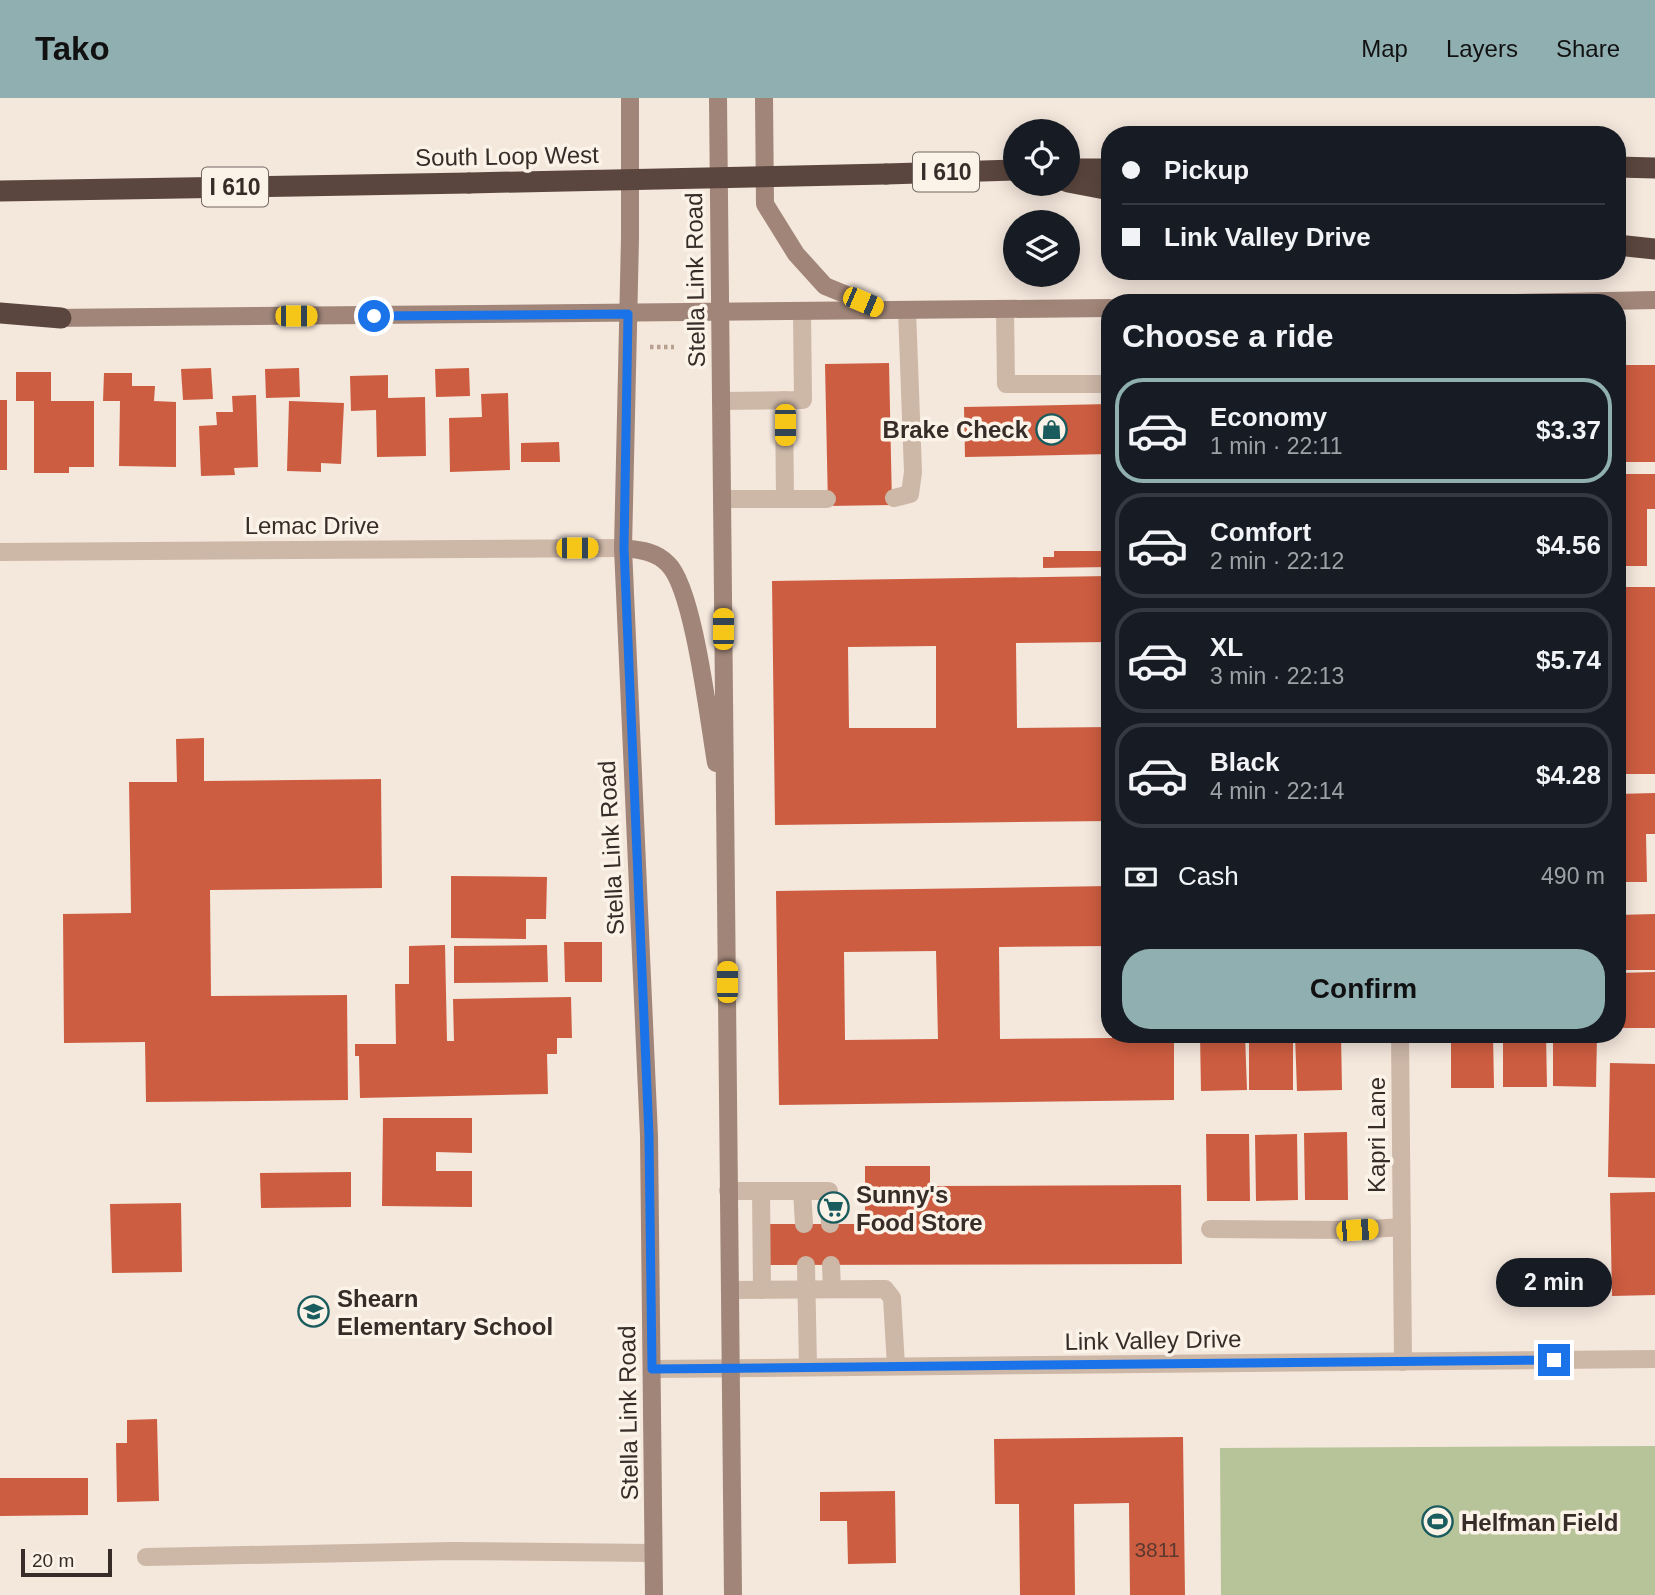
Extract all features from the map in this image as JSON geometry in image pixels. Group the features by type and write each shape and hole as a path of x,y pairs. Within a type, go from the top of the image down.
{"highway":[{"path":"1626,167 1655,168"},
{"path":"1080,169 1101,169"},
{"name":"South Loop West","path":"0,191 1003,170"},
{"path":"1080,184 1101,188"},
{"path":"1626,246 1655,248"},
{"path":"0,313 61,318"}],"main road":[{"name":"Stella Link Road","path":"630,98 624,548 649,1136 654,1595"},
{"name":"Stella Link Road","path":"718,98 733,1595"},
{"path":"764,98 765,204 796,254 825,286 881,310"},
{"path":"1626,301 1655,300"},
{"path":"0,320 1101,308"},
{"path":"624,548 649,551 669,564 681,586 693,625 725,818"}],"street":[{"path":"1005,309 1006,384 1101,384"},
{"path":"894,498 910,494 913,472 907,310"},
{"path":"721,401 803,400 802,311"},
{"path":"784,400 785,499"},
{"path":"722,499 827,499"},
{"name":"Lemac Drive","path":"0,552 624,548"},
{"name":"Kapri Lane","path":"1400,1043 1403,1362"},
{"path":"728,1191 829,1191 830,1224"},
{"path":"761,1191 762,1290"},
{"path":"802,1191 804,1224"},
{"path":"1210,1229 1357,1230 1402,1227"},
{"path":"806,1265 808,1367"},
{"path":"831,1265 832,1289"},
{"path":"730,1290 885,1289 892,1298 896,1366"},
{"name":"Link Valley Drive","path":"652,1369 1655,1359"},
{"path":"146,1556 454,1551 653,1553"}],"path":[{"path":"646,347 674,347"}],"green space":[{"name":"Helfman Field","path":"1655,1446 1655,1595 1221,1595 1220,1448"}],"building":[{"path":"889,363 892,505 828,506 825,364"},
{"path":"1626,365 1655,365 1655,462 1626,462"},
{"path":"211,368 213,399 183,400 181,369"},
{"path":"299,368 300,397 266,398 265,369"},
{"path":"469,368 470,396 436,397 435,369"},
{"path":"16,372 51,372 51,401 94,401 94,467 69,467 69,473 34,473 34,401 16,401"},
{"path":"104,373 132,373 132,386 155,386 154,401 176,402 176,467 119,466 120,401 103,401"},
{"path":"388,375 388,398 425,397 426,456 377,457 376,410 351,411 350,376"},
{"path":"508,393 510,470 450,472 449,418 482,417 481,394"},
{"path":"256,395 258,467 234,468 235,475 201,476 199,426 217,425 216,412 233,412 232,396"},
{"path":"0,400 7,400 7,470 0,470"},
{"path":"289,401 344,403 341,464 321,463 321,472 287,471"},
{"path":"1101,404 1101,454 965,457 964,407"},
{"path":"559,442 560,462 521,462 521,443"},
{"path":"1626,474 1655,474 1655,509 1647,509 1647,566 1626,566"},
{"path":"1054,551 1101,551 1101,567 1043,568 1043,557 1054,557"},
{"path":"1101,576 1101,642 1016,643 1017,728 1101,727 1101,821 775,825 772,581","holes":["936,646 936,728 849,728 848,647"]},
{"path":"1626,587 1655,587 1655,774 1626,774"},
{"path":"204,738 204,781 381,779 382,888 210,890 211,996 347,995 348,1100 146,1102 145,1042 64,1043 63,914 131,913 129,782 177,782 176,739"},
{"path":"1655,793 1655,834 1646,834 1647,882 1626,882 1626,794"},
{"path":"451,876 547,877 546,919 526,919 526,939 451,938"},
{"path":"1101,886 1101,946 999,947 1000,1039 1101,1038 1101,1043 1174,1043 1174,1100 779,1105 776,891","holes":["936,951 938,1039 845,1040 844,952"]},
{"path":"1655,914 1655,970 1626,970 1626,915"},
{"path":"564,942 602,942 602,982 565,982"},
{"path":"445,945 447,1041 454,1041 453,999 571,997 572,1038 557,1038 557,1054 547,1054 548,1094 360,1098 359,1056 355,1056 355,1044 396,1044 395,984 409,984 409,946"},
{"path":"547,945 548,982 454,983 454,946"},
{"path":"1655,972 1655,1028 1626,1028 1626,973"},
{"path":"1200,1043 1245,1043 1247,1090 1201,1091"},
{"path":"1249,1043 1293,1043 1293,1090 1249,1090"},
{"path":"1295,1043 1341,1043 1342,1090 1297,1091"},
{"path":"1451,1043 1493,1043 1494,1088 1451,1088"},
{"path":"1503,1043 1546,1043 1547,1087 1503,1087"},
{"path":"1553,1043 1597,1043 1596,1087 1553,1086"},
{"path":"1610,1063 1655,1064 1655,1178 1608,1177"},
{"path":"383,1118 472,1118 472,1153 436,1152 436,1171 472,1171 472,1207 382,1206"},
{"path":"1347,1132 1348,1200 1305,1200 1304,1133"},
{"path":"1206,1134 1249,1134 1250,1201 1207,1201"},
{"path":"1297,1134 1298,1200 1256,1201 1255,1135"},
{"path":"865,1166 930,1166 930,1186 1181,1185 1182,1264 764,1265 764,1224 865,1224"},
{"path":"351,1172 351,1207 261,1208 260,1173"},
{"path":"1655,1192 1655,1295 1612,1296 1610,1193"},
{"path":"181,1203 182,1272 112,1273 110,1204"},
{"path":"157,1419 159,1501 117,1502 116,1443 127,1443 127,1420"},
{"path":"1183,1437 1185,1595 1130,1595 1129,1503 1074,1504 1075,1595 1020,1595 1019,1504 995,1504 994,1439"},
{"path":"0,1478 88,1478 88,1515 0,1516"},
{"path":"895,1491 896,1563 848,1564 847,1521 820,1521 820,1492"}],"place":[{"name":"Brake Check","path":"1051,429"},
{"name":"Sunny's Food Store","path":"833,1208"},
{"name":"Shearn Elementary School","path":"314,1312"},
{"name":"Helfman Field","path":"1438,1522"}],"route":[{"path":"374,316 628,314 624,548 649,1136 652,1369 1554,1360"}]}
